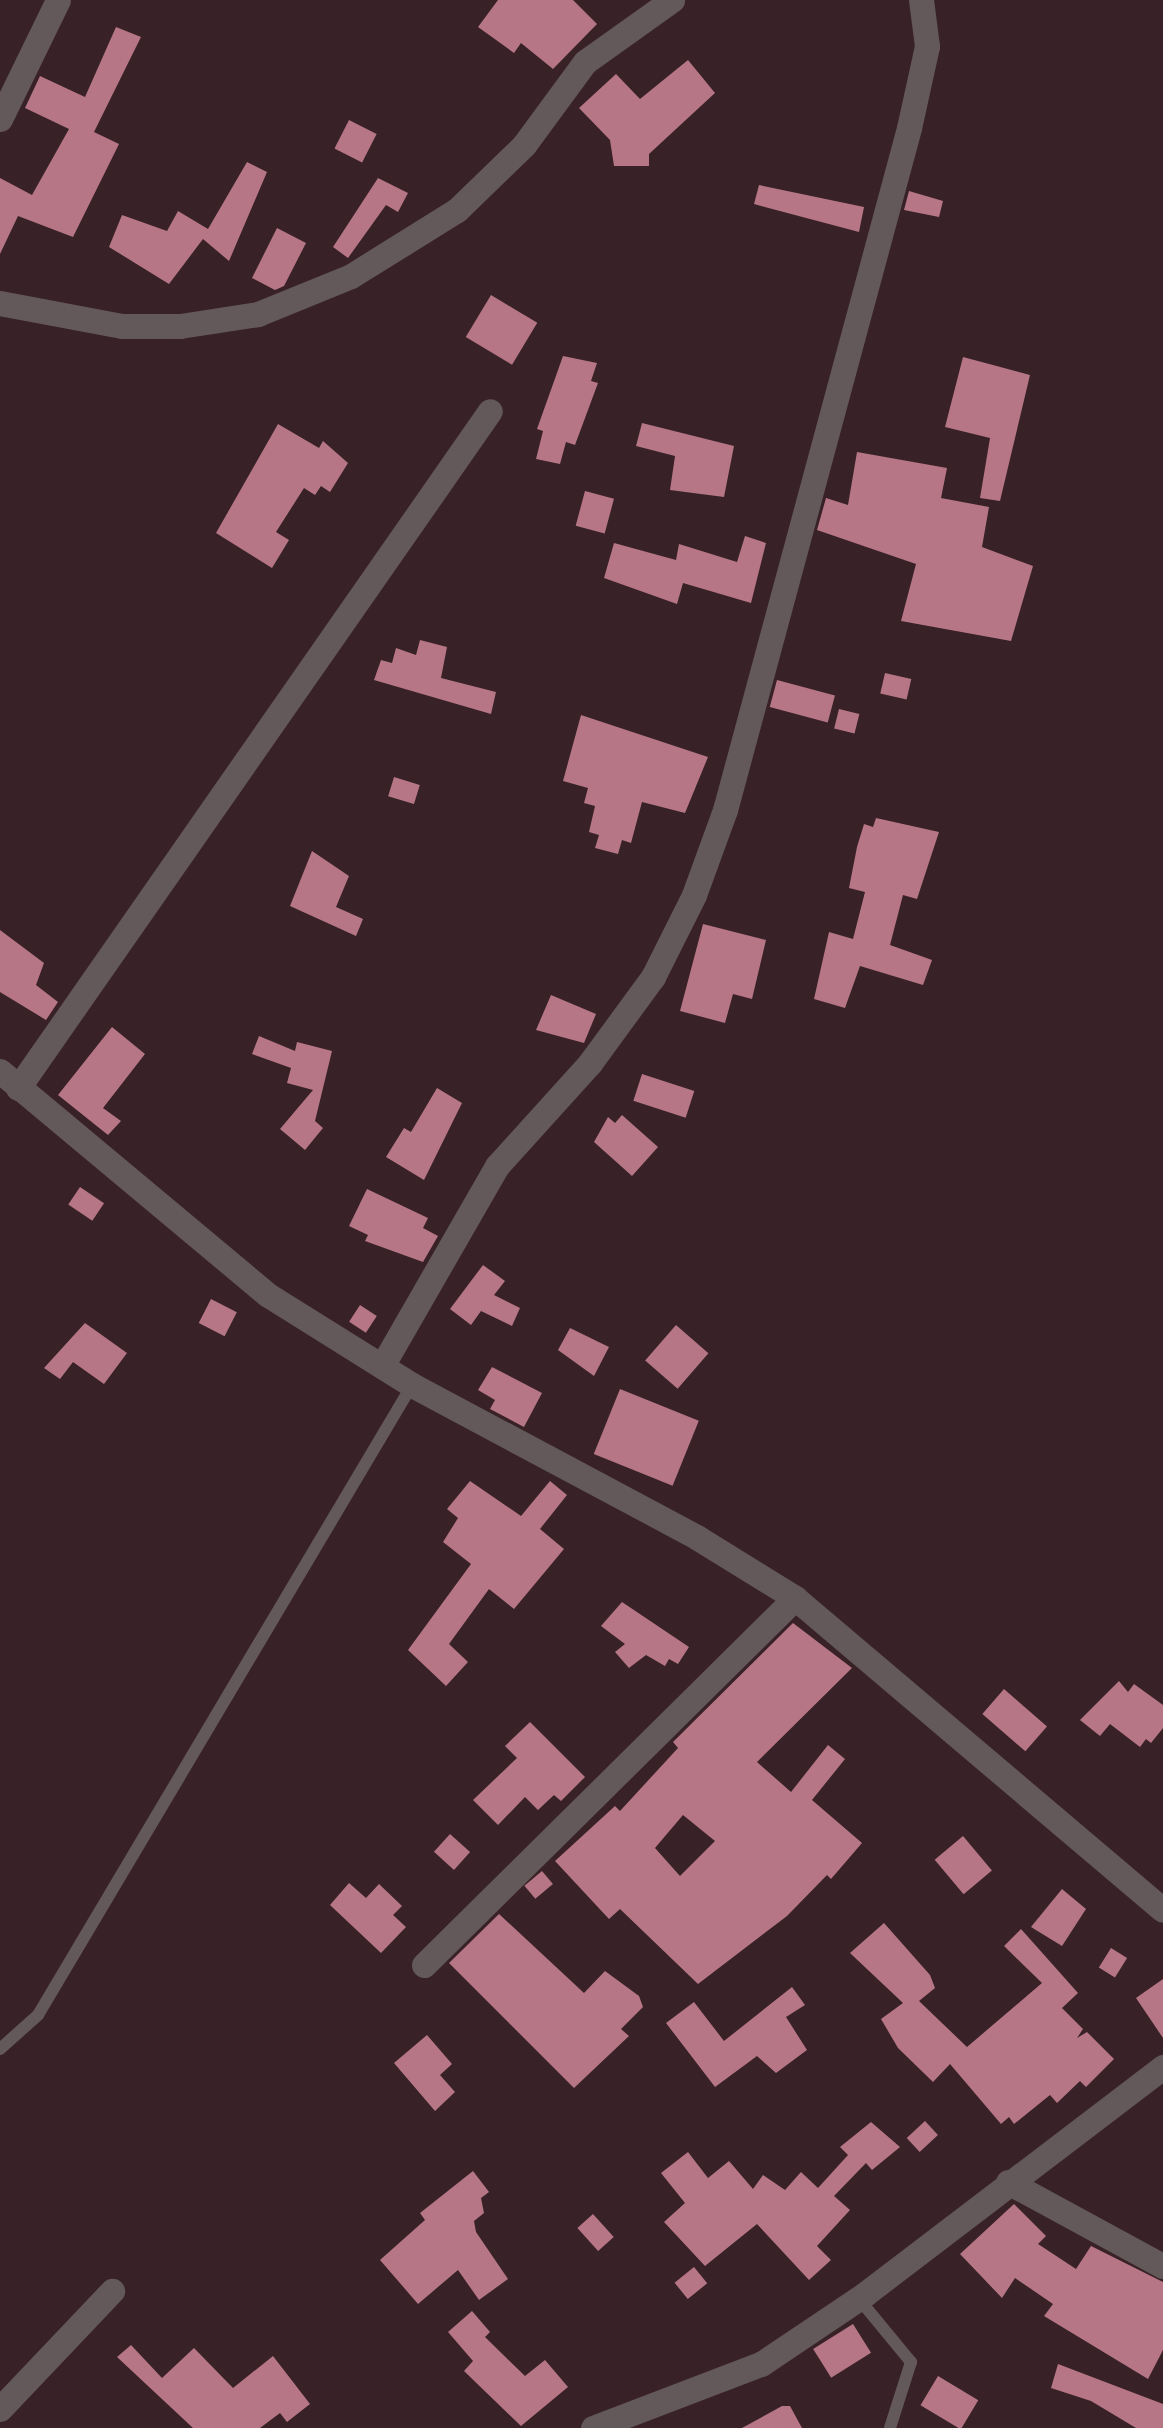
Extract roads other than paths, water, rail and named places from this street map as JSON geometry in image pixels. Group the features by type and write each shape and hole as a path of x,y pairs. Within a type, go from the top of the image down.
{"street":[{"path":"0,120 58,0"},
{"path":"0,303 122,326 180,326 258,314 351,276 457,210 524,145 585,62 672,0"},
{"path":"382,1366 496,1166 590,1063 653,977 694,895 725,810 909,128 927,46 921,0"},
{"path":"490,411 9,1080 268,1295 412,1385 698,1538 795,1598 1163,1910"},
{"path":"424,1965 795,1598"},
{"path":"593,2428 760,2364 859,2299 1008,2182 1163,2068"},
{"path":"1008,2182 1163,2266"},
{"path":"0,2408 112,2292"}],"lane":[{"path":"0,2049 38,2015 412,1385"},
{"path":"859,2299 911,2362 890,2428"}]}
